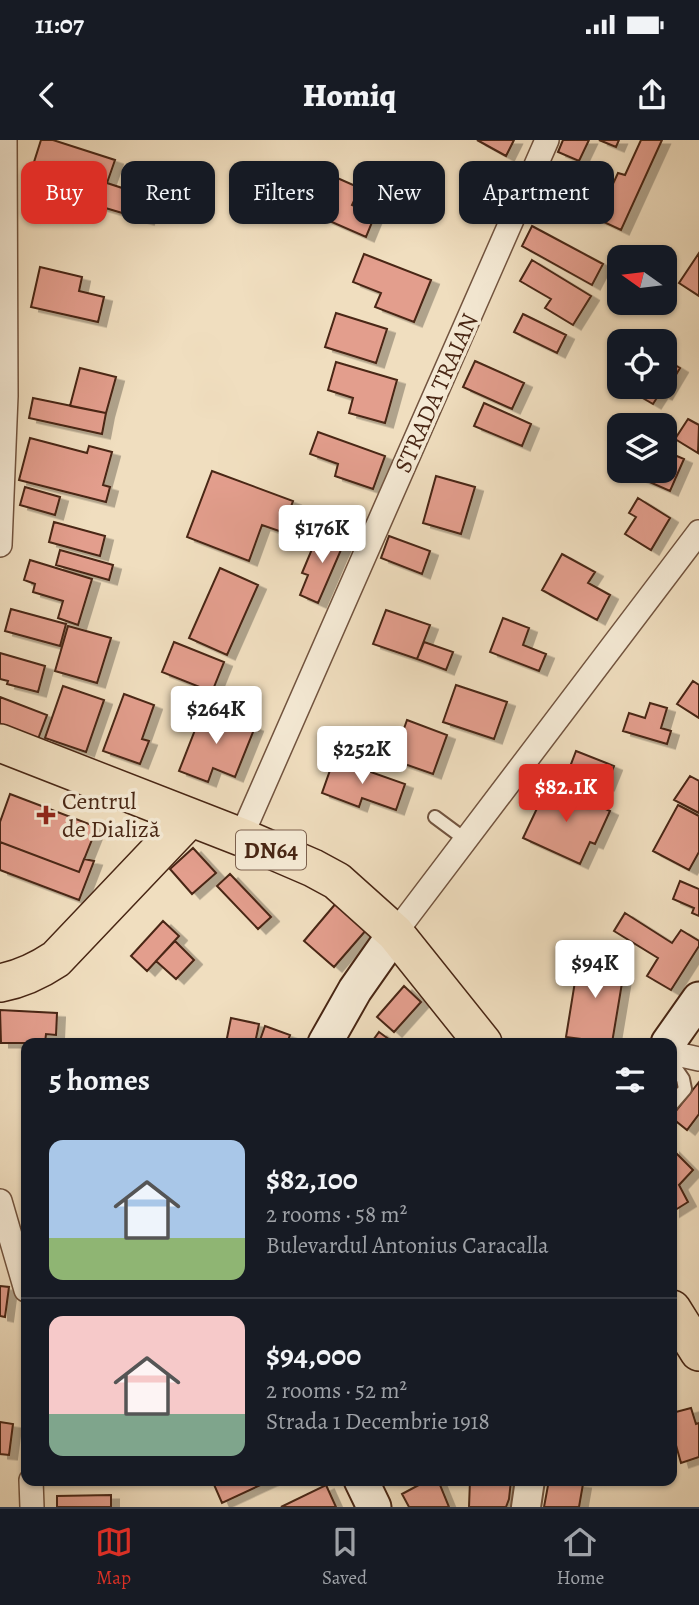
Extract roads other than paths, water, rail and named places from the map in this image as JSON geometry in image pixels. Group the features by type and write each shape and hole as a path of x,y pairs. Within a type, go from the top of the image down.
{"main road":[{"name":"DN64","path":"0,743 241,837 337,881 395,933 479,1038"},
{"path":"0,983 36,972 56,959 190,818"},
{"path":"328,1038 355,990 395,933"},
{"path":"672,1038 699,999"},
{"path":"677,1317 699,1352"},
{"path":"364,1486 373,1507"}],"street":[{"path":"0,545 6,396 3,179 5,140"},
{"name":"STRADA TRAIAN","path":"241,837 547,140"},
{"path":"395,933 699,532"},
{"path":"677,1054 699,1059"},
{"path":"0,1201 21,1273"},
{"path":"32,1486 32,1507"},
{"path":"526,1507 529,1486"}],"lane":[{"path":"435,817 466,840"},
{"path":"677,1071 685,1089 677,1098"}],"place":[{"name":"Centrul de Dializă","path":"46,815"}]}
